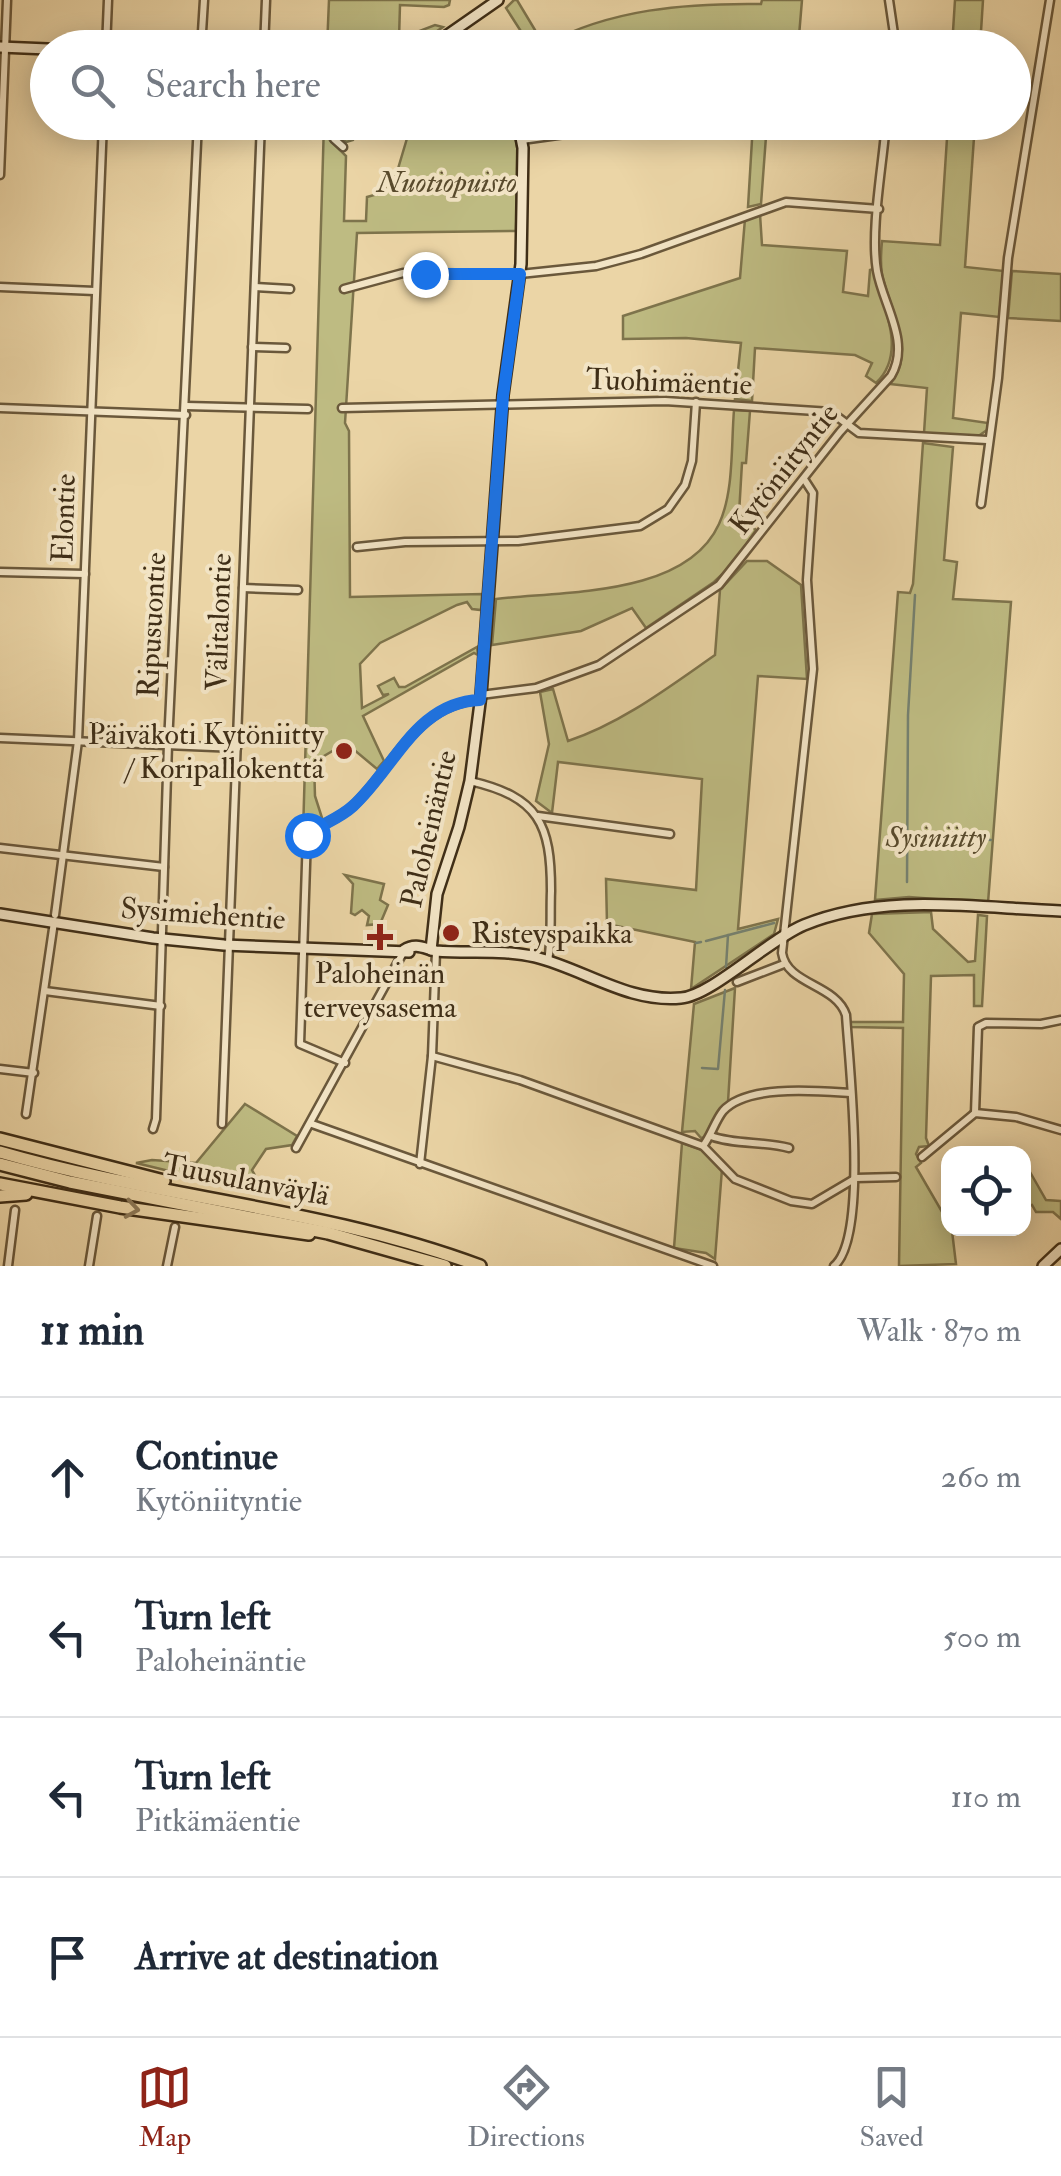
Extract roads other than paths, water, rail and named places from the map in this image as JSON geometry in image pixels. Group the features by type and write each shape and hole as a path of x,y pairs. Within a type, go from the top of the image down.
{"highway":[{"path":"0,1139 193,1187 198,1195"},
{"name":"Tuusulanväylä","path":"0,1152 376,1233 480,1266"},
{"name":"Tuusulanväylä","path":"0,1164 70,1182 328,1233 445,1266"},
{"path":"0,1172 34,1181 70,1182"},
{"path":"0,1184 94,1202"},
{"path":"0,1196 31,1194 296,1234 328,1233"}],"street":[{"path":"0,175 2,47 7,0"},
{"path":"107,30 108,0"},
{"path":"202,30 204,0"},
{"path":"265,30 266,0"},
{"path":"456,30 498,0"},
{"path":"890,0 894,30"},
{"path":"1031,117 1050,0"},
{"path":"2,47 30,48"},
{"name":"Elontie","path":"26,1114 78,740 102,140"},
{"name":"Ripusuontie","path":"153,1129 197,140"},
{"name":"Välitalontie","path":"222,1124 260,140"},
{"path":"336,140 343,147"},
{"name":"Paloheinäntie","path":"434,951 437,894 460,827 480,698 503,404 520,274 522,140"},
{"name":"Kytöniityntie","path":"302,946 308,832 354,804 425,722 459,703 554,683 612,658 726,579 847,424 891,376 898,358 896,330 876,265 885,140"},
{"path":"981,504 998,378 1008,258 1027,140"},
{"path":"344,289 403,273 520,274 596,266 786,202 879,208"},
{"path":"0,287 96,291"},
{"path":"255,287 290,289"},
{"path":"252,348 286,348"},
{"name":"Tuohimäentie","path":"342,408 635,400 696,402 831,412 859,433 988,440"},
{"path":"357,546 492,541 628,528 656,519 674,502 688,477 696,402"},
{"path":"0,408 92,412 308,410"},
{"path":"784,964 783,935 812,686 807,580 813,493 804,479"},
{"path":"0,572 85,574"},
{"path":"243,588 298,590"},
{"path":"0,738 237,748"},
{"path":"470,781 513,794 538,816 551,856 548,961"},
{"path":"538,816 670,834"},
{"path":"0,848 164,866"},
{"name":"Sysimiehentie","path":"0,914 54,918 162,939 230,945 525,956 640,995 685,998 706,990 783,935 826,918 890,905 1061,911"},
{"path":"302,946 302,1047 344,1064"},
{"name":"Paloheinäntie","path":"296,1148 404,950"},
{"path":"420,1164 432,1056 434,951"},
{"path":"737,982 784,964"},
{"path":"784,964 835,997 844,1009 856,1178 844,1253 836,1264"},
{"path":"45,991 161,1006"},
{"path":"975,1114 978,1027 1061,1020"},
{"path":"432,1056 520,1080 703,1146 743,1184 802,1204 823,1199 856,1178 896,1177"},
{"path":"0,1069 34,1073"},
{"path":"703,1146 722,1111 739,1101 779,1091 850,1092"},
{"path":"922,1156 975,1114 1016,1117 1061,1130"},
{"path":"312,1124 713,1266"},
{"path":"711,1136 789,1148"},
{"path":"8,1266 15,1210"},
{"path":"88,1266 97,1216"},
{"path":"167,1266 175,1227"},
{"path":"1047,1265 1061,1249"},
{"path":"1047,1265 1061,1256"}],"waterway":[{"path":"907,882 908,715 915,595"},
{"path":"916,834 991,840"},
{"path":"706,941 774,923"},
{"path":"726,967 728,935"},
{"path":"696,943 701,942"},
{"path":"702,1068 718,1069 725,990"}],"place":[{"name":"Päiväkoti Kytöniitty / Koripallokenttä","path":"344,751"},
{"name":"Risteyspaikka","path":"451,933"},
{"name":"Paloheinän terveysasema","path":"380,937"}],"park label":[{"name":"Nuotiopuisto","path":"447,182"},
{"name":"Sysiniitty","path":"936,837"}]}
